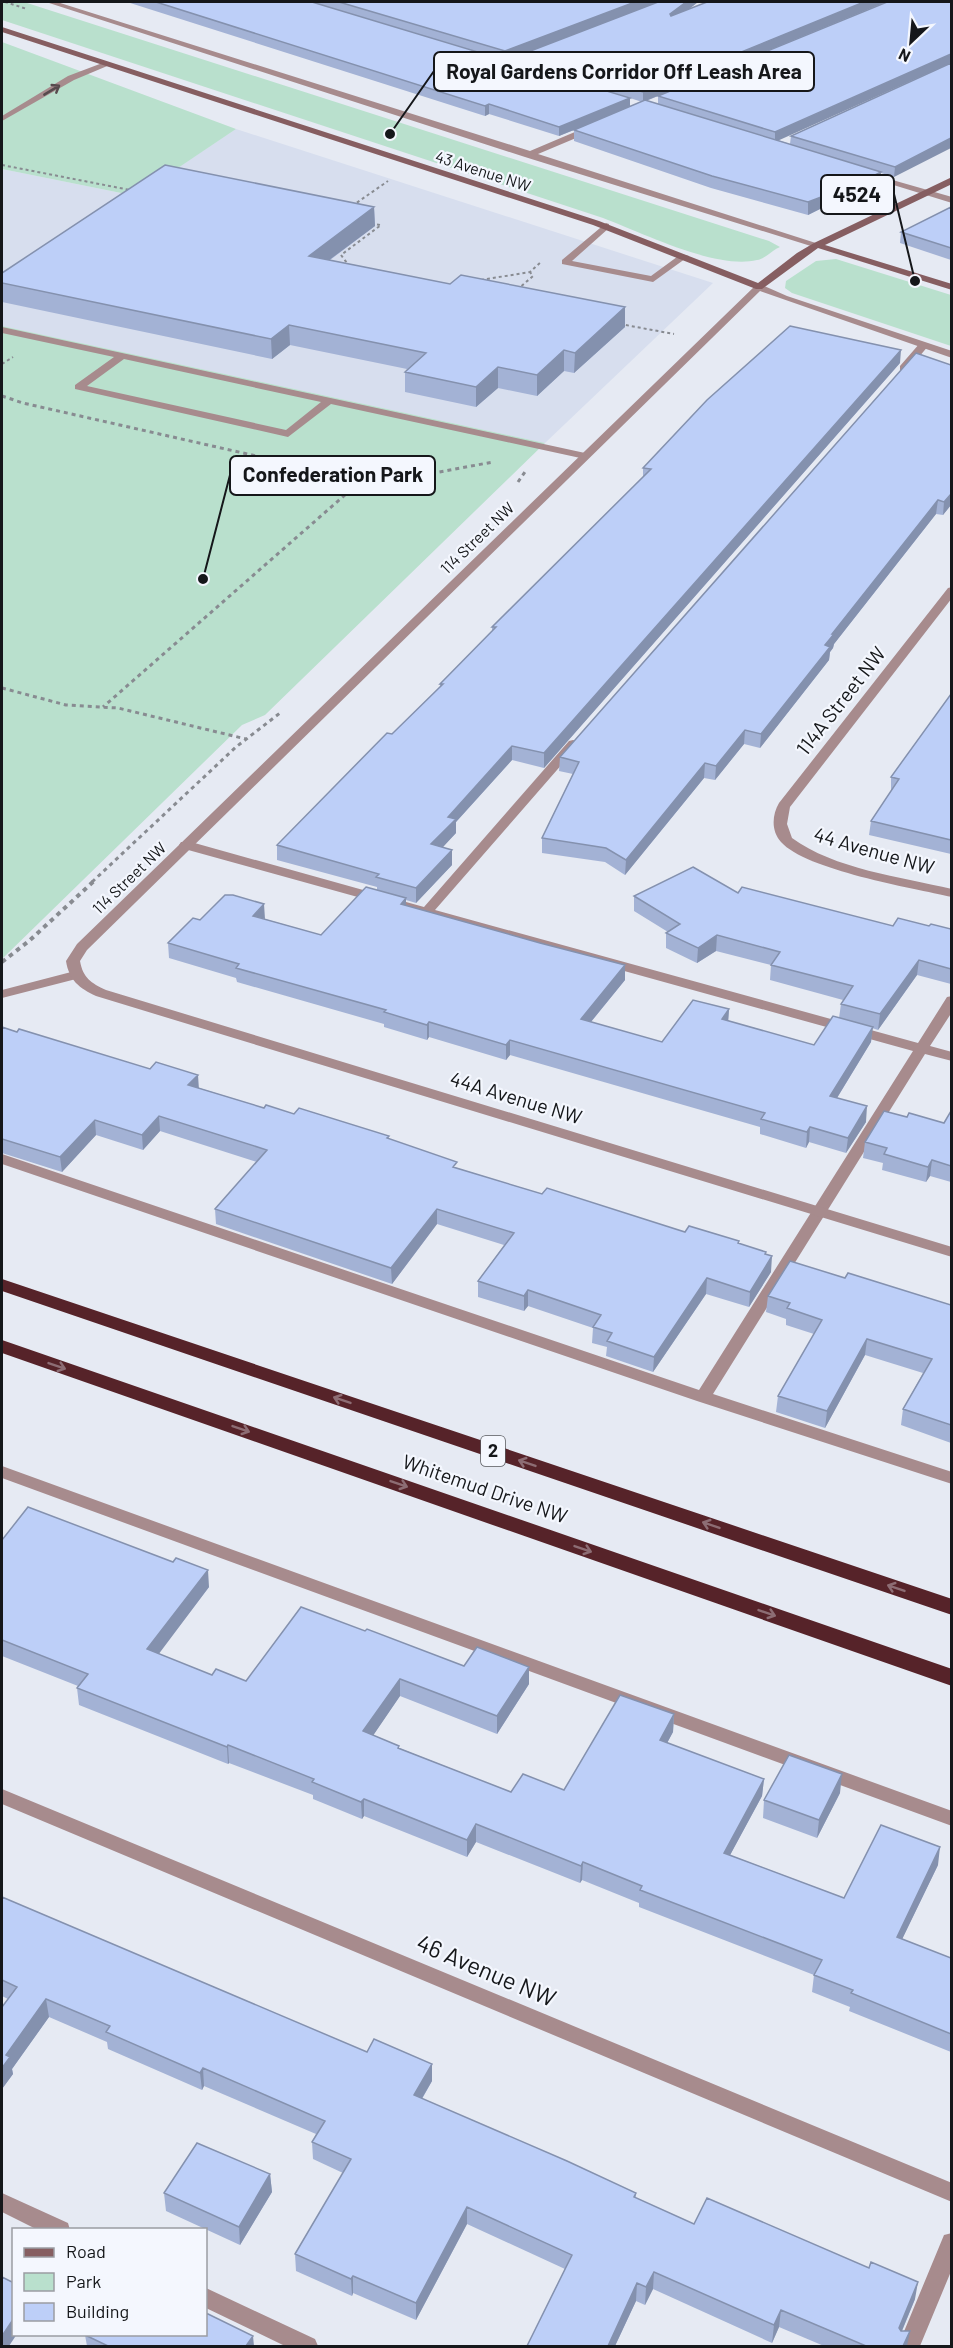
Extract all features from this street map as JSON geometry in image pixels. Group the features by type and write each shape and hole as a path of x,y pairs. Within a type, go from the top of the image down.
{"highway":[{"name":"Whitemud Drive NW","path":"2,1285 951,1607"},
{"name":"Whitemud Drive NW","path":"2,1347 951,1678"}],"street":[{"name":"43 Avenue NW","path":"50,2 951,287"},
{"name":"43 Avenue NW","path":"4,31 606,226 784,298 951,355"},
{"path":"2,119 71,78 108,64"},
{"path":"528,155 600,124"},
{"path":"851,170 951,200"},
{"name":"114 Street NW","path":"75,975 73,962 82,947 759,287 800,255 817,245 951,180"},
{"path":"606,226 565,262 653,279 684,256"},
{"path":"2,330 585,456"},
{"path":"893,380 924,345"},
{"path":"122,356 79,387 288,434 329,401"},
{"name":"114A Street NW","path":"787,841 780,822 784,806 951,590"},
{"path":"428,910 578,739"},
{"name":"44 Avenue NW","path":"787,841 798,849 828,861 951,893"},
{"path":"186,845 428,910 951,1057"},
{"path":"2,994 75,975"},
{"name":"44A Avenue NW","path":"75,975 82,985 101,993 951,1252"},
{"path":"703,1397 951,1000"},
{"path":"2,1159 703,1397 951,1478"},
{"path":"2,1472 951,1819"},
{"name":"46 Avenue NW","path":"2,1796 951,2193"},
{"path":"2,2202 58,2228"},
{"path":"909,2346 951,2242"},
{"path":"207,2298 307,2346"}],"path":[{"path":"2,165 134,190"},
{"path":"345,210 390,179"},
{"path":"351,268 341,255 381,225 370,223"},
{"path":"474,281 530,272 547,257"},
{"path":"512,294 533,276 530,272"},
{"path":"617,323 674,334"},
{"path":"2,396 23,403 362,480 103,707"},
{"path":"353,488 504,460"},
{"path":"512,488 521,480 528,467"},
{"path":"2,688 66,705 118,708 246,739"},
{"path":"2,962 29,941 246,739 286,707"}],"shaded area":[{"path":"236,129 713,283 545,443 2,326 2,169 131,195 156,182"}],"green space":[{"path":"2,2 24,2 769,241 780,247 764,258 740,262 701,255 658,241 603,218 2,20"},
{"path":"2,42 236,129 160,180 131,195 2,169"},
{"path":"836,259 951,295 951,346 792,293 785,288 786,281 816,261"},
{"path":"2,326 545,443 265,715 242,725 2,959"}],"building":[{"path":"156,2 312,2 630,98 559,127 489,104 485,106"},
{"path":"339,2 635,2 505,51"},
{"path":"658,2 686,2 670,14 671,16 707,2 864,2 643,92 520,55"},
{"path":"887,2 951,2 951,54 775,132 658,96"},
{"path":"951,63 951,138 895,167 791,136"},
{"path":"645,100 881,172 828,199 821,197 808,202 712,176 574,130"},
{"path":"165,165 374,207 309,256 450,284 461,275 625,307 575,353 564,350 537,375 498,367 476,387 405,372 426,353 289,325 271,339 2,283 2,273"},
{"path":"951,207 951,248 901,232"},
{"path":"790,326 901,350 544,753 512,746 448,817 456,819 431,844 452,850 416,888 376,877 379,874 277,845 387,733 392,734 443,684 440,684 496,627 492,627 651,469 643,468 707,400"},
{"path":"916,353 951,365 951,494 944,502 938,500 832,634 834,634 825,645 830,647 761,734 745,730 716,766 705,763 626,860 606,848 542,838 579,762 560,757"},
{"path":"951,694 951,840 871,821 899,779 891,777"},
{"path":"693,867 738,893 742,887 893,926 898,918 951,929 951,969 919,960 880,1014 841,1004 853,986 771,965 780,952 717,935 698,948 666,933 680,924 634,896"},
{"path":"366,887 406,898 401,904 625,965 581,1019 662,1042 693,1000 729,1009 722,1019 814,1045 833,1016 873,1027 830,1096 867,1106 848,1138 810,1127 807,1132 761,1119 765,1113 510,1040 506,1045 429,1022 427,1025 384,1012 386,1010 236,968 239,964 168,943 193,918 200,920 225,895 264,904 253,916 321,935"},
{"path":"2,1027 17,1032 19,1029 150,1069 156,1062 198,1075 188,1085 264,1108 266,1105 294,1114 299,1108 389,1136 387,1138 457,1162 453,1167 542,1194 547,1188 685,1232 689,1226 739,1241 738,1243 772,1256 750,1292 707,1278 654,1357 607,1341 612,1333 593,1327 601,1315 528,1290 524,1296 478,1281 514,1233 437,1209 391,1268 215,1209 267,1150 159,1116 142,1135 95,1120 60,1157 2,1139"},
{"path":"884,1111 907,1117 909,1113 944,1123 951,1111 951,1166 932,1160 928,1167 884,1154 887,1148 865,1142"},
{"path":"790,1261 845,1278 848,1273 951,1305 951,1425 903,1409 932,1359 867,1339 827,1411 778,1396 822,1320 787,1308 790,1303 768,1296"},
{"path":"28,1507 173,1562 176,1558 208,1570 147,1649 212,1675 216,1669 246,1681 301,1607 464,1666 477,1647 529,1667 497,1716 400,1679 363,1731 399,1746 398,1748 511,1792 523,1774 564,1790 620,1695 674,1714 660,1740 764,1779 724,1853 844,1898 881,1825 940,1847 897,1937 951,1958 951,2034 851,1993 853,1990 814,1975 822,1960 640,1890 642,1886 583,1862 581,1866 476,1824 467,1840 364,1799 361,1802 312,1782 314,1779 77,1688 88,1674 2,1640 2,1540"},
{"path":"789,1755 842,1774 819,1820 764,1800"},
{"path":"2,1897 367,2052 374,2039 432,2064 414,2095 567,2161 636,2193 634,2197 694,2224 707,2198 869,2268 871,2262 918,2282 899,2328 901,2331 910,2331 903,2346 866,2346 781,2310 774,2325 654,2272 646,2287 637,2283 608,2346 527,2346 572,2255 467,2207 416,2303 353,2276 351,2279 295,2254 351,2159 312,2142 325,2121 203,2068 200,2073 106,2032 110,2026 46,1999 6,2055 10,2057 2,2068 2,2007 17,1987 2,1980"},
{"path":"197,2143 270,2174 239,2227 164,2193"},
{"path":"2,2277 12,2282 12,2321 2,2336"},
{"path":"207,2313 253,2336 246,2346 108,2346 87,2336 207,2336"}],"place":[{"name":"Royal Gardens Corridor Off Leash Area","path":"390,134"},
{"name":"4524","path":"915,281"},
{"name":"Confederation Park","path":"203,579"}]}
